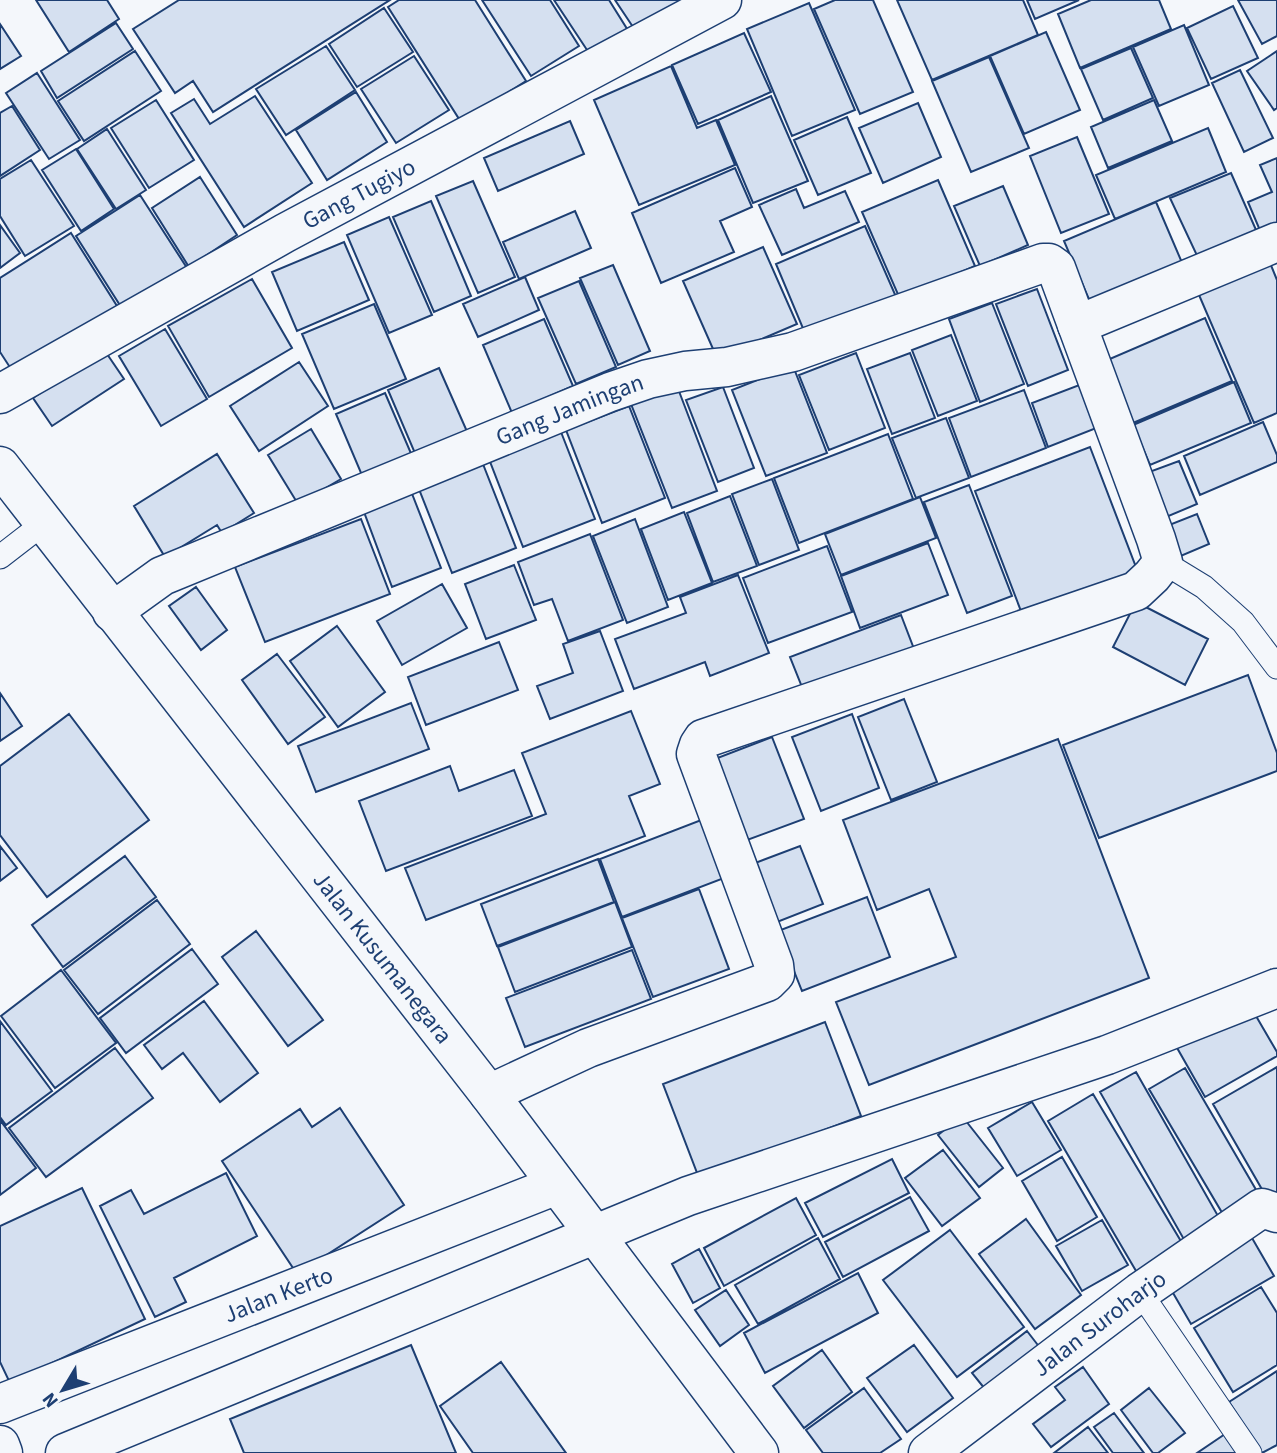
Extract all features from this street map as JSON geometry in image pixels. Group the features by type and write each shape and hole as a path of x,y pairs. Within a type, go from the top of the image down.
{"street":[{"name":"Gang Tugiyo","path":"0,394 285,233 722,0"},
{"path":"489,1094 588,1048 767,982 775,974 774,965 696,754 704,739 1136,591 1152,576 1163,562 1077,325 1277,242"},
{"name":"Gang Jamingan","path":"113,612 162,576 610,391 648,379 685,371 727,367 793,352 1043,263 1049,263 1056,268 1077,325"},
{"name":"Jalan Kusumanegara","path":"0,466 489,1094 759,1453"},
{"path":"65,1453 688,1196 1107,1055 1277,988"},
{"name":"Jalan Kerto","path":"0,1404 557,1185"},
{"name":"Jalan Suroharjo","path":"928,1453 1140,1292 1262,1208 1277,1213"},
{"path":"0,1445 3,1453"}],"lane":[{"path":"0,557 44,523"},
{"path":"1163,562 1204,587 1243,622 1277,667"},
{"path":"1140,1292 1250,1453"}],"building":[{"path":"36,0 107,0 119,19 69,52"},
{"path":"179,0 390,0 213,112 193,81 175,93 133,29"},
{"path":"399,0 475,0 526,81 461,122 388,7"},
{"path":"482,0 550,0 579,46 531,76"},
{"path":"554,0 609,0 629,32 591,56"},
{"path":"615,0 683,0 635,30"},
{"path":"835,0 873,0 913,92 860,114 814,9"},
{"path":"897,0 1023,0 1038,35 932,80"},
{"path":"1027,0 1079,0 1035,19"},
{"path":"1091,0 1159,0 1171,29 1080,68 1058,14"},
{"path":"1238,0 1277,0 1277,36 1262,44"},
{"path":"809,3 855,110 792,136 747,29"},
{"path":"1233,6 1258,58 1211,79 1187,28"},
{"path":"384,8 413,52 357,87 329,44"},
{"path":"116,23 133,49 57,98 41,71"},
{"path":"0,24 21,56 0,69"},
{"path":"1184,25 1209,85 1159,106 1133,47"},
{"path":"1046,32 1080,110 1024,134 990,56"},
{"path":"744,33 771,92 698,124 672,65"},
{"path":"326,46 355,90 286,135 256,89"},
{"path":"1131,48 1153,98 1103,120 1081,69"},
{"path":"135,51 161,91 84,141 58,101"},
{"path":"1277,51 1277,108 1274,110 1247,71"},
{"path":"414,56 449,110 396,143 361,89"},
{"path":"989,57 1029,148 971,172 932,81"},
{"path":"671,66 697,128 716,120 735,165 639,205 594,100"},
{"path":"1240,70 1273,138 1244,152 1212,83"},
{"path":"37,73 80,140 49,159 6,93"},
{"path":"356,92 387,142 327,180 296,130"},
{"path":"255,96 312,183 244,227 171,113 194,99 210,124"},
{"path":"771,96 808,181 753,203 718,120"},
{"path":"156,100 194,160 149,188 111,128"},
{"path":"1154,100 1172,141 1108,168 1091,127"},
{"path":"918,103 941,157 883,183 859,128"},
{"path":"12,106 40,150 0,176 0,113"},
{"path":"847,117 871,173 818,195 794,140"},
{"path":"570,121 584,154 498,191 484,158"},
{"path":"1208,128 1226,172 1115,219 1096,175"},
{"path":"107,129 146,190 116,209 77,149"},
{"path":"1077,137 1109,214 1061,233 1030,156"},
{"path":"76,149 114,209 81,231 42,170"},
{"path":"1277,158 1277,235 1264,240 1248,202 1272,192 1260,165"},
{"path":"31,160 74,226 25,256 0,216 0,179"},
{"path":"735,168 752,207 720,221 734,252 661,283 632,213"},
{"path":"1231,173 1260,239 1201,264 1170,198"},
{"path":"200,177 237,235 189,267 152,208"},
{"path":"938,180 975,266 900,299 862,212"},
{"path":"473,181 515,277 478,293 436,196"},
{"path":"1003,186 1028,245 980,266 954,206"},
{"path":"796,189 804,208 845,191 859,222 782,255 759,205"},
{"path":"140,195 187,268 123,310 76,236"},
{"path":"431,201 471,296 434,312 393,217"},
{"path":"1156,202 1186,272 1094,311 1064,241"},
{"path":"575,211 591,248 519,279 503,242"},
{"path":"389,217 432,315 389,333 347,235"},
{"path":"0,225 20,253 0,268"},
{"path":"865,226 897,299 807,338 776,264"},
{"path":"71,233 117,306 13,372 0,352 0,278"},
{"path":"344,242 369,300 297,331 272,272"},
{"path":"763,247 797,324 717,358 683,281"},
{"path":"1268,258 1277,280 1277,413 1254,423 1196,288"},
{"path":"613,265 650,351 618,365 580,278"},
{"path":"525,277 539,310 478,337 463,304"},
{"path":"252,279 292,348 209,397 168,326"},
{"path":"579,281 616,367 576,384 538,298"},
{"path":"1037,289 1068,370 1028,386 996,304"},
{"path":"992,303 1024,384 980,402 949,319"},
{"path":"374,304 406,379 334,409 302,334"},
{"path":"1205,318 1232,381 1133,423 1105,361"},
{"path":"544,319 573,386 512,413 483,345"},
{"path":"165,329 207,399 161,426 119,356"},
{"path":"951,335 977,401 938,416 912,350"},
{"path":"105,351 124,379 52,426 33,398"},
{"path":"856,353 885,428 829,450 799,375"},
{"path":"910,353 935,418 892,434 867,369"},
{"path":"299,362 328,406 259,451 230,406"},
{"path":"793,366 827,453 766,476 732,390"},
{"path":"439,368 469,436 417,458 388,390"},
{"path":"1234,382 1251,423 1150,465 1133,425"},
{"path":"1082,384 1099,427 1048,447 1032,403"},
{"path":"677,386 717,491 672,508 631,404"},
{"path":"723,387 754,468 718,482 686,400"},
{"path":"1024,390 1046,448 971,477 949,418"},
{"path":"385,393 413,458 364,480 336,414"},
{"path":"629,406 665,498 602,523 566,430"},
{"path":"946,418 969,478 916,498 892,438"},
{"path":"1263,422 1277,455 1277,462 1200,495 1184,456"},
{"path":"311,429 341,479 298,504 268,455"},
{"path":"561,432 595,519 523,547 489,459"},
{"path":"888,434 913,499 799,543 774,478"},
{"path":"1090,447 1139,575 1024,619 975,491"},
{"path":"217,454 254,513 222,533 217,525 165,557 134,506"},
{"path":"481,459 516,548 452,573 417,484"},
{"path":"1179,461 1197,504 1159,520 1141,475"},
{"path":"772,479 799,550 759,565 732,494"},
{"path":"969,485 1012,596 967,613 924,502"},
{"path":"409,486 441,568 392,587 361,504"},
{"path":"730,496 757,566 713,582 687,513"},
{"path":"920,497 936,538 841,575 825,534"},
{"path":"684,512 712,583 668,600 641,529"},
{"path":"1197,514 1209,544 1176,558 1164,527"},
{"path":"361,519 390,594 265,642 235,567"},
{"path":"635,519 668,607 627,623 593,536"},
{"path":"590,534 623,620 568,641 552,599 534,605 518,562"},
{"path":"928,543 948,595 860,628 841,576"},
{"path":"827,546 852,612 768,643 743,578"},
{"path":"514,565 536,620 486,639 465,584"},
{"path":"738,575 769,653 710,676 705,662 634,689 615,639 686,613 680,597"},
{"path":"442,584 467,628 402,665 377,621"},
{"path":"196,587 227,630 201,650 169,606"},
{"path":"1136,602 1208,639 1185,685 1113,647"},
{"path":"901,615 914,649 804,692 790,657"},
{"path":"337,626 385,692 338,727 290,661"},
{"path":"600,631 623,691 550,719 537,686 573,673 563,644"},
{"path":"499,642 518,690 426,725 408,677"},
{"path":"277,654 325,717 288,744 242,680"},
{"path":"1248,675 1277,753 1277,771 1099,838 1063,745"},
{"path":"0,693 22,726 0,741"},
{"path":"904,699 937,782 891,800 858,717"},
{"path":"411,703 429,749 316,792 298,746"},
{"path":"631,711 660,784 629,796 645,836 426,920 405,868 546,814 522,753"},
{"path":"69,714 149,820 47,897 0,835 0,766"},
{"path":"852,714 879,788 821,811 792,737"},
{"path":"772,737 804,819 739,843 707,762"},
{"path":"1058,739 1149,978 869,1085 836,1002 956,957 929,889 877,910 843,820"},
{"path":"450,766 459,791 514,770 532,816 386,871 359,801"},
{"path":"709,817 732,875 622,917 600,859"},
{"path":"0,846 17,868 0,881"},
{"path":"800,846 823,904 772,924 750,865"},
{"path":"125,856 156,897 63,967 32,925"},
{"path":"598,859 614,902 497,946 481,904"},
{"path":"699,889 729,969 653,997 622,918"},
{"path":"867,897 890,957 802,991 778,931"},
{"path":"157,900 190,944 98,1014 64,970"},
{"path":"615,902 632,947 515,992 498,947"},
{"path":"256,931 323,1020 288,1046 222,957"},
{"path":"192,949 218,984 126,1053 100,1018"},
{"path":"632,950 651,999 525,1047 506,998"},
{"path":"61,970 116,1043 55,1088 1,1016"},
{"path":"204,1001 258,1073 220,1102 183,1053 162,1069 144,1045"},
{"path":"1249,1004 1277,1056 1205,1097 1176,1046"},
{"path":"0,1021 52,1091 6,1125 0,1117"},
{"path":"825,1022 861,1116 699,1178 663,1084"},
{"path":"115,1048 153,1098 46,1177 9,1128"},
{"path":"1277,1067 1277,1201 1271,1205 1213,1104"},
{"path":"1185,1068 1262,1200 1227,1221 1149,1089"},
{"path":"1136,1072 1222,1223 1186,1243 1100,1092"},
{"path":"1093,1094 1185,1248 1139,1276 1048,1121"},
{"path":"1032,1102 1061,1150 1017,1176 988,1128"},
{"path":"340,1108 404,1205 297,1274 222,1161 300,1109 312,1127"},
{"path":"962,1116 1003,1168 979,1187 938,1135"},
{"path":"0,1120 36,1168 0,1195"},
{"path":"943,1150 980,1198 942,1226 905,1178"},
{"path":"1062,1157 1097,1217 1057,1241 1022,1181"},
{"path":"892,1159 909,1193 823,1237 805,1203"},
{"path":"226,1173 257,1236 174,1278 186,1302 155,1317 100,1206 131,1190 144,1214"},
{"path":"82,1188 145,1319 10,1383 0,1362 0,1226"},
{"path":"910,1197 929,1231 843,1277 825,1242"},
{"path":"796,1198 816,1235 724,1286 704,1248"},
{"path":"1026,1219 1081,1295 1035,1329 979,1254"},
{"path":"1102,1220 1128,1265 1082,1291 1056,1246"},
{"path":"950,1230 1024,1327 957,1377 883,1280"},
{"path":"818,1238 840,1279 758,1324 735,1285"},
{"path":"1252,1238 1274,1276 1191,1324 1169,1286"},
{"path":"699,1249 720,1288 693,1303 672,1264"},
{"path":"858,1273 878,1313 765,1373 744,1333"},
{"path":"1261,1287 1277,1313 1277,1365 1233,1392 1194,1328"},
{"path":"726,1290 749,1325 720,1346 695,1310"},
{"path":"1027,1331 1044,1353 989,1394 972,1373"},
{"path":"411,1345 456,1453 244,1453 230,1419"},
{"path":"914,1345 953,1398 907,1432 867,1378"},
{"path":"822,1350 852,1392 804,1428 773,1386"},
{"path":"501,1362 566,1453 473,1453 440,1406"},
{"path":"1083,1367 1109,1404 1051,1447 1033,1424 1065,1400 1055,1387"},
{"path":"1277,1371 1277,1445 1262,1453 1229,1402"},
{"path":"864,1388 901,1439 880,1453 823,1453 806,1430"},
{"path":"1149,1388 1185,1433 1158,1453 1153,1453 1121,1410"},
{"path":"1114,1413 1144,1453 1113,1453 1094,1427"},
{"path":"1088,1427 1108,1453 1054,1453"},
{"path":"1228,1432 1243,1453 1197,1453"}]}
